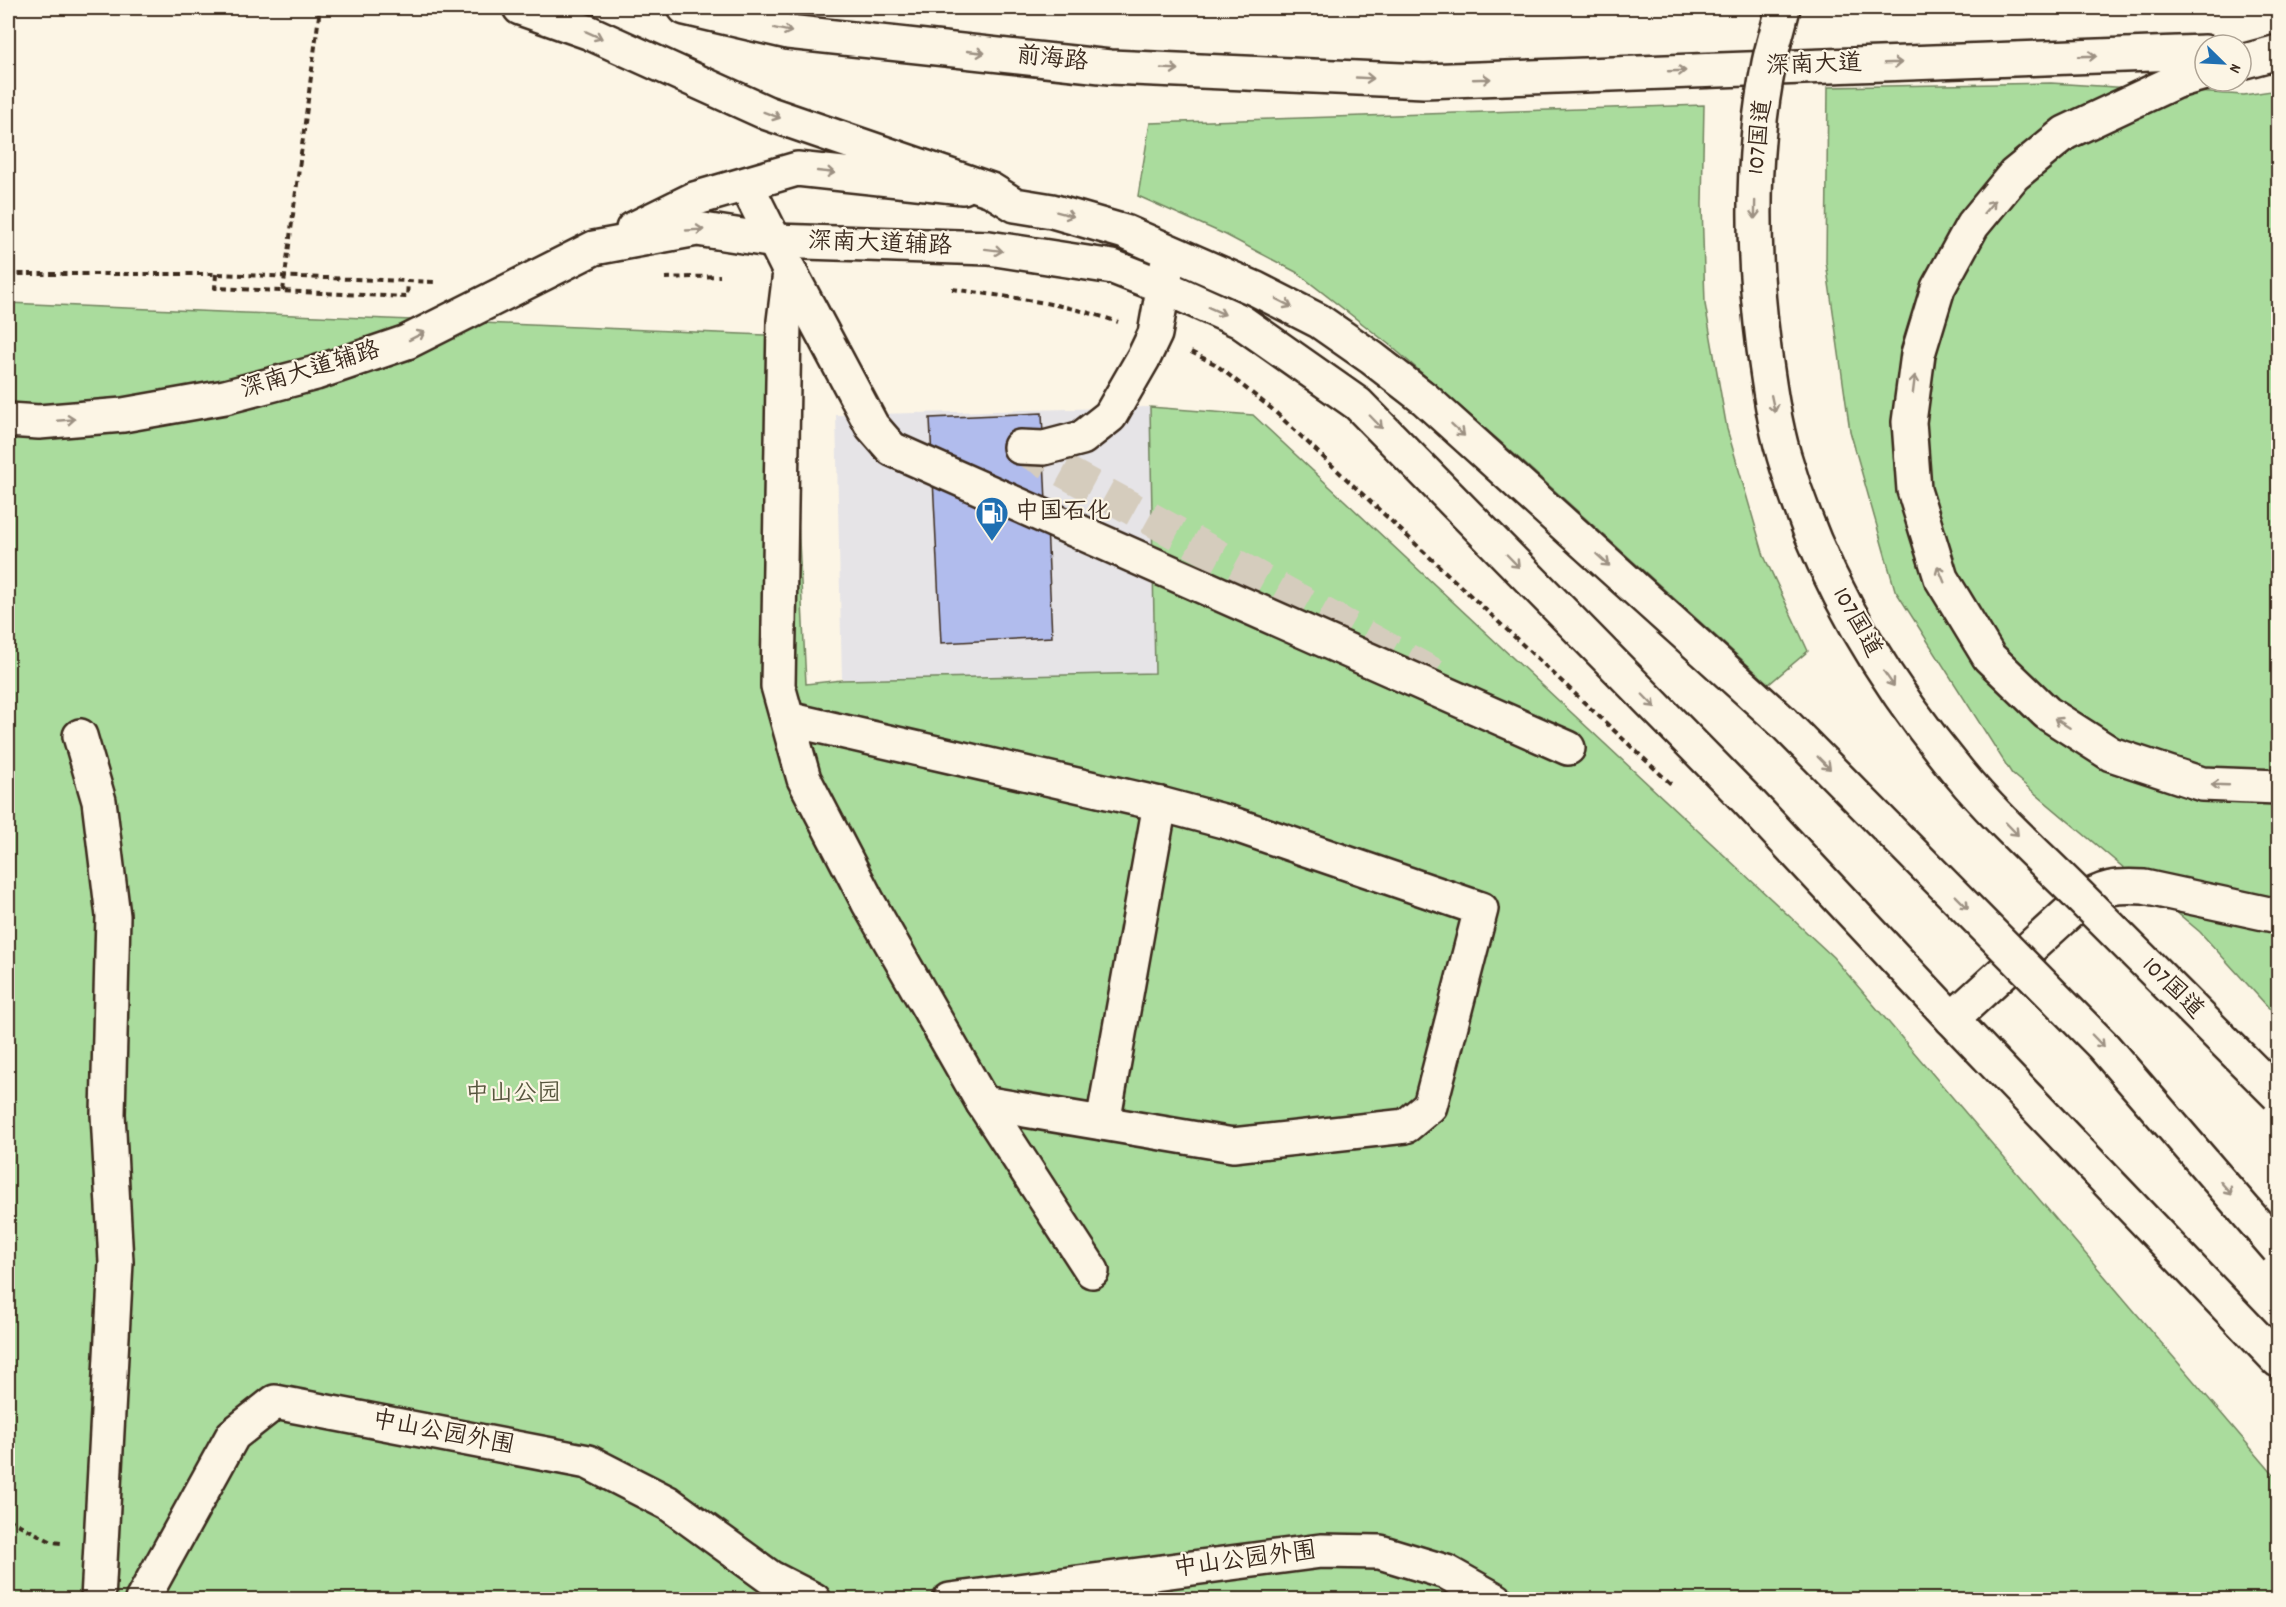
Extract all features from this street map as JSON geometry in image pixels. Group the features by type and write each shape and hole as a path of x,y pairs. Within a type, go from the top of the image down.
{"main road":[{"path":"520,8 588,32 767,113 991,190 1015,205 1052,211 1090,221 1170,250 1319,321 1372,358 1425,399 1783,722 2103,1046 2278,1249"},
{"name":"前海路","path":"685,8 789,32 1110,66 1424,81"},
{"name":"107国道","path":"1783,8 1769,63 1758,140 1755,213 1758,304 1768,380 1784,456 1809,527 1839,594 1874,657 1919,723 1961,776 2019,837 2278,1095"},
{"path":"2253,51 2278,51"},
{"path":"2253,58 2278,51"},
{"name":"深南大道","path":"1424,81 2193,52"},
{"path":"2193,76 2174,82 2065,133 2014,175 1972,226 1938,288 1918,354 1910,422 1914,490 1941,578 1989,657 2047,713 2111,754 2202,784 2278,787"},
{"name":"深南大道辅路","path":"8,420 39,422 123,415 225,397 316,373 407,342 694,200 797,169 991,190"},
{"path":"753,198 872,426 892,449 1568,748"},
{"name":"深南大道辅路","path":"594,248 697,229 775,241 989,249 1113,267 1240,321 1358,404 1748,801 1952,1019 2278,1360"},
{"path":"1020,447 1044,447 1082,438 1110,416 1155,334 1170,250"},
{"path":"790,272 784,321 778,686 804,779 868,902 983,1103 1092,1270"},
{"path":"788,718 1160,804 1227,822 1480,909 1430,1106 1406,1126 1233,1145 983,1103"},
{"path":"80,736 99,801 113,915 108,1114 116,1262 98,1599"},
{"path":"1103,1123 1160,804"},
{"path":"1952,1019 2079,903 2098,890 2121,886 2144,887 2278,916"},
{"name":"中山公园外围","path":"142,1599 233,1435 275,1402 588,1462 668,1503 771,1578 814,1599"},
{"name":"中山公园外围","path":"950,1599 1321,1551 1380,1552 1446,1572 1496,1599"}],"path":[{"path":"283,291 320,8"},
{"path":"216,273 215,288 407,297 408,281"},
{"path":"8,1519 52,1542 101,1548"}],"shaded area":[{"path":"1150,407 1155,673 842,680 836,415"}],"green space":[{"path":"2051,83 2244,95 2278,90 2278,1018 2200,932 2012,774 1895,590 1850,431 1826,262 1828,87"},
{"path":"1704,105 1702,204 1705,304 1727,429 1764,556 1808,651 1769,684 1391,346 1296,272 1226,235 1138,196 1150,123"},
{"name":"中山公园","path":"8,303 789,336 806,684 842,680 1155,673 1150,407 1253,415 1833,957 2278,1480 2278,1599 8,1599"}],"building":[{"name":"中国石化","path":"1042,413 1052,637 941,643 930,418"}],"tunnel":[{"path":"1020,447 1435,675"}],"place":[{"name":"中国石化","path":"992,542"}]}
